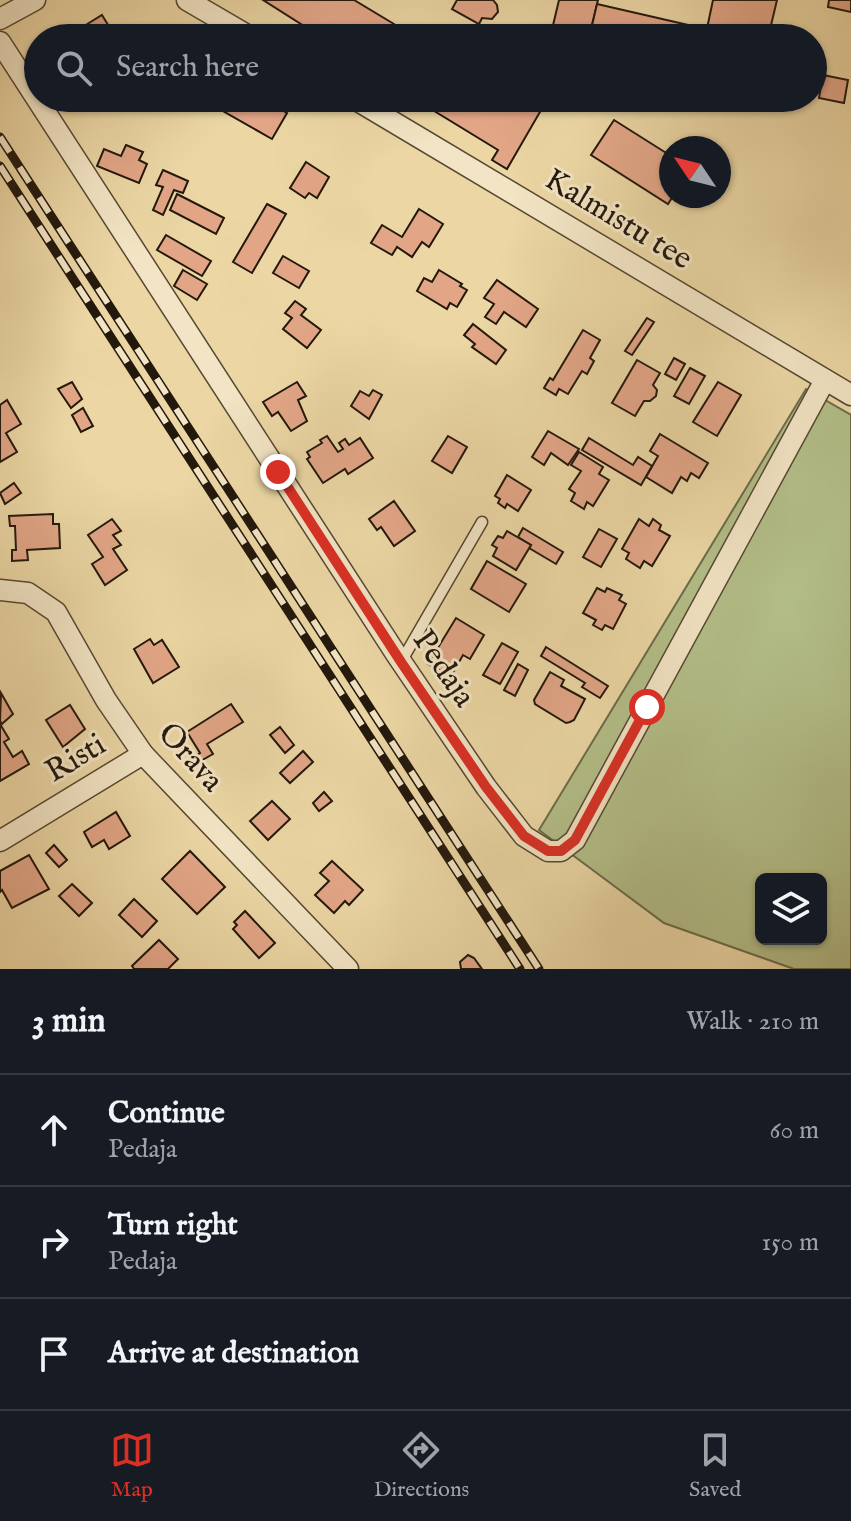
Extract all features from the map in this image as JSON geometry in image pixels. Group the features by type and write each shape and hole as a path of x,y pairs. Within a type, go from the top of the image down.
{"street":[{"path":"0,19 35,0"},
{"path":"187,0 228,24"},
{"name":"Pedaja","path":"0,42 24,79"},
{"name":"Pedaja","path":"45,112 401,662 486,787 524,836 548,851 561,851 575,840 825,380"},
{"name":"Kalmistu tee","path":"376,112 851,395"},
{"name":"Orava","path":"0,590 28,593 56,612 106,700 143,754 348,969"},
{"name":"Risti","path":"0,841 143,754"}],"lane":[{"path":"401,662 482,522"}],"green space":[{"path":"806,389 851,415 851,969 794,969 664,923 539,830"}],"building":[{"path":"263,0 354,0 394,24 301,24"},
{"path":"457,0 493,0 498,12 492,19 482,18 479,24 452,9"},
{"path":"559,0 598,0 592,24 553,24"},
{"path":"713,0 777,0 771,24 708,24"},
{"path":"829,0 851,0 851,12 828,7"},
{"path":"597,4 684,24 592,24"},
{"path":"102,15 107,24 88,24"},
{"path":"827,76 848,80 844,103 827,100"},
{"path":"225,112 285,112 272,139"},
{"path":"436,112 540,112 507,169 492,160 498,150"},
{"path":"614,120 659,148 659,198 591,155"},
{"path":"126,145 143,152 139,160 147,164 139,183 97,166 104,149 121,156"},
{"path":"306,162 329,177 317,198 309,193 305,198 290,188"},
{"path":"163,170 188,181 183,193 174,190 163,215 153,210 163,187 156,185"},
{"path":"177,194 224,218 216,234 170,210"},
{"path":"267,204 286,214 252,273 233,262"},
{"path":"419,209 443,224 429,247 422,242 412,257 397,247 392,255 371,243 382,225 402,237"},
{"path":"166,235 211,261 202,276 157,250"},
{"path":"283,256 309,271 299,288 273,273"},
{"path":"183,270 207,284 197,300 174,286"},
{"path":"439,270 467,290 457,307 450,303 447,309 417,291 424,278 432,282"},
{"path":"497,280 538,309 526,327 504,312 496,324 485,317 494,304 484,298"},
{"path":"295,301 306,309 301,315 321,330 307,348 283,329 292,318 285,313"},
{"path":"647,318 654,322 632,355 625,351"},
{"path":"473,324 506,350 496,364 472,347 475,344 464,335"},
{"path":"583,330 600,340 590,358 594,361 587,374 582,371 568,394 559,389 556,395 544,388 550,378 553,380"},
{"path":"674,358 685,364 676,380 665,374"},
{"path":"637,360 660,373 653,385 657,390 656,396 644,401 635,416 612,403"},
{"path":"690,368 705,376 689,404 674,396"},
{"path":"72,382 82,399 71,408 58,389"},
{"path":"297,382 306,396 298,400 307,421 291,431 278,412 272,416 263,402"},
{"path":"718,382 741,395 717,436 693,422"},
{"path":"373,390 382,395 369,419 351,406 360,391 369,396"},
{"path":"7,400 21,424 6,433 17,452 0,462 0,405"},
{"path":"83,408 93,426 81,432 72,415"},
{"path":"548,431 579,449 568,465 551,453 544,465 532,457"},
{"path":"660,434 708,463 699,478 691,473 687,481 681,477 672,493 646,477 658,456 650,451"},
{"path":"327,436 338,452 343,449 339,443 345,439 349,445 360,438 373,458 348,474 345,469 323,483 307,459 310,457 307,452"},
{"path":"448,436 467,447 452,473 432,461"},
{"path":"589,438 633,465 638,457 652,466 641,485 582,450"},
{"path":"579,452 603,467 599,474 609,480 593,506 587,502 584,509 571,501 575,493 569,489 581,471 571,465"},
{"path":"507,475 531,490 518,511 507,504 505,508 495,496"},
{"path":"14,483 21,493 5,504 0,493"},
{"path":"394,501 415,531 394,546 381,527 377,530 369,519"},
{"path":"53,514 53,524 59,524 60,548 27,550 28,560 12,561 12,550 16,550 15,526 10,526 9,516"},
{"path":"112,519 121,531 113,535 121,545 113,549 127,570 105,585 92,564 103,557 88,535"},
{"path":"639,519 649,526 653,519 661,525 659,530 670,536 652,566 644,561 640,568 626,559 629,553 622,549"},
{"path":"523,528 563,552 556,564 529,548 531,545 518,537"},
{"path":"599,529 617,539 601,567 583,557"},
{"path":"507,531 531,545 516,570 493,556 497,548 492,545 498,536 503,538"},
{"path":"487,561 526,584 509,612 471,589"},
{"path":"597,588 605,592 607,588 622,595 619,600 626,604 613,629 605,625 602,630 593,625 596,620 583,613"},
{"path":"456,618 484,635 470,659 463,655 451,676 428,664"},
{"path":"150,639 154,645 162,640 179,667 153,683 134,649"},
{"path":"502,643 518,652 500,684 483,675"},
{"path":"546,647 608,686 600,698 582,687 585,683 541,656"},
{"path":"518,664 528,670 515,696 504,690"},
{"path":"550,672 564,680 561,686 585,699 570,722 566,723 535,704 534,700"},
{"path":"1,693 13,714 2,724 0,721"},
{"path":"231,704 243,722 207,744 213,754 197,763 194,757 200,753 187,732"},
{"path":"70,705 85,729 63,747 46,720"},
{"path":"0,724 9,739 4,742 13,757 22,751 29,764 0,781"},
{"path":"280,727 294,745 285,753 270,735"},
{"path":"303,751 313,762 290,783 280,773"},
{"path":"324,792 332,801 319,811 313,803"},
{"path":"272,801 290,819 268,840 250,821"},
{"path":"116,812 130,836 109,849 104,840 92,847 84,832"},
{"path":"54,845 67,860 59,867 46,853"},
{"path":"190,851 225,887 197,914 162,879"},
{"path":"29,855 49,889 12,908 2,890 0,892 0,871"},
{"path":"332,861 363,890 349,905 345,901 334,913 315,895 329,881 320,873"},
{"path":"72,884 92,903 79,916 59,896"},
{"path":"134,899 157,921 142,937 119,915"},
{"path":"245,911 275,943 259,958 233,929 237,925 234,922"},
{"path":"159,940 178,959 168,969 134,969 132,966"},
{"path":"468,955 482,969 461,969 460,962"}],"railway":[{"path":"0,137 539,969"},
{"path":"0,166 520,969"}],"route":[{"path":"278,472 396,654 486,787 524,836 548,851 561,851 575,840 647,707"}]}
